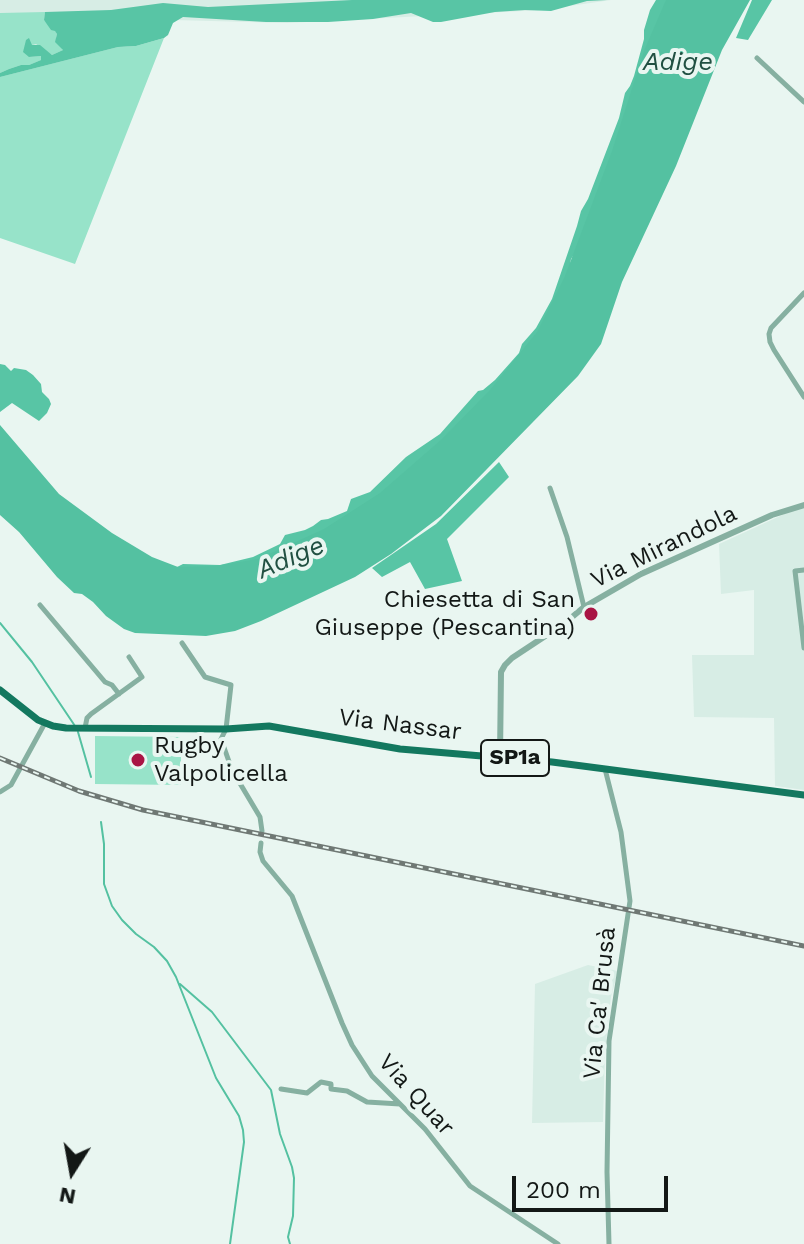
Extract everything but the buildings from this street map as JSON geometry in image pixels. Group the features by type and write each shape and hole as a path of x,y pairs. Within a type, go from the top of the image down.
{"main road":[{"name":"Via Nassar","path":"0,690 31,715 45,723 66,728 226,729 269,726 400,749 605,768 804,795"}],"street":[{"path":"757,58 804,102"},
{"path":"804,293 769,334 774,350 804,397"},
{"path":"550,488 567,537 584,607"},
{"name":"Via Mirandola","path":"500,757 501,672 512,658 584,607 641,574 772,515 804,505"},
{"path":"804,570 795,571 804,648"},
{"path":"40,605 105,682 119,694"},
{"path":"182,643 205,677 231,685 226,729 221,739 232,770 260,817 262,831"},
{"path":"82,729 91,714 142,677 129,657"},
{"path":"0,792 11,785 45,723"},
{"name":"Via Ca' Brusà","path":"605,768 621,832 630,901 609,1041 609,1244"},
{"name":"Via Quar","path":"261,843 263,861 292,896 342,1023 372,1076 425,1129 470,1186 558,1244"},
{"path":"281,1089 307,1093 321,1082 331,1084 331,1089 347,1091 367,1102 401,1104"}],"shaded area":[{"path":"0,0 611,0 542,10 287,23 173,20 165,36 0,78"},
{"path":"352,0 607,0 587,1 551,11 495,12 441,22 411,13 328,22 183,17 173,23 164,38 0,77 0,73 9,69 41,60 41,56 29,57 23,52 29,38 32,45 40,45 52,55 63,50 55,42 57,34 44,20 45,12 111,10 163,3 208,7"},
{"path":"656,0 675,0 571,259 569,283 497,396 342,527 221,574 177,567 183,564 220,565 253,557 280,544 285,535 305,530 321,520 347,511 351,499 370,492 406,457 440,434 478,391 495,380 519,353 552,299 581,211 634,76 644,30"},
{"path":"752,0 772,0 748,40 736,38"},
{"path":"45,12 44,20 55,30 63,50 52,55 36,44 32,45 29,57 41,56 41,60 0,73 0,13"},
{"path":"164,38 75,264 0,238 0,77"},
{"path":"0,364 11,371 14,368 26,370 41,384 42,392 51,404 39,421 12,403 0,412"},
{"path":"499,462 509,477 447,539 462,581 425,589 410,562 382,577 372,568 436,524"},
{"path":"804,505 804,790 775,786 774,718 694,717 692,655 754,655 754,590 721,594 719,544"},
{"name":"Rugby Valpolicella","path":"95,736 181,737 181,785 95,784"},
{"path":"588,965 618,971 611,997 605,1052 603,1122 532,1123 535,984"}],"water":[{"name":"Adige","path":"666,0 750,0 722,50 676,166 622,282 601,344 578,376 441,516 355,577 261,621 235,631 206,636 135,633 124,629 82,594 74,593 0,515 0,425 59,494 112,533 152,557 178,567 215,566 258,559 324,529 380,493 442,439 490,390 537,332 565,276 612,151 644,51"}],"waterway":[{"path":"0,623 32,662 75,726"},
{"path":"78,732 91,777"},
{"path":"101,822 104,884 112,906 122,920 167,961 216,1078 239,1116 244,1142 230,1244"},
{"path":"180,984 212,1012 271,1090 280,1134 294,1178 293,1216 288,1237 290,1244"}],"railway":[{"path":"0,758 79,791 143,810 804,946"}],"place":[{"name":"Chiesetta di San Giuseppe (Pescantina)","path":"591,614"},
{"name":"Rugby Valpolicella","path":"138,760"}]}
